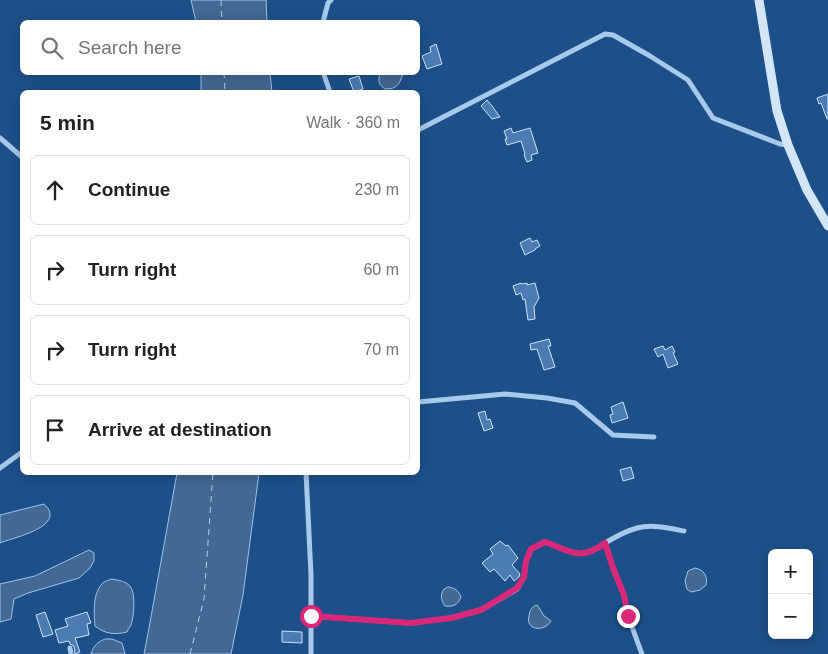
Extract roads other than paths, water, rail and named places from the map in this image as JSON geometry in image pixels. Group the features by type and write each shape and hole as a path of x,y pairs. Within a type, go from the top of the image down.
{"main road":[{"path":"760,0 776,112 807,190 828,226"}],"street":[{"path":"324,20 328,3 332,0"},
{"path":"420,129 605,34 613,35 688,80 713,118 780,144 788,145"},
{"path":"324,75 329,90"},
{"path":"0,138 20,155"},
{"path":"420,402 505,394 547,398 576,403 613,435 654,437"},
{"path":"0,468 20,453"},
{"path":"306,475 311,575 311,654"},
{"path":"311,616 411,623 451,618 481,610 517,588 524,577 526,561 531,549 545,542 571,553 588,553 596,550 618,535 638,527 661,527 684,531"},
{"path":"605,543 624,595 628,616 642,654"}],"water":[{"path":"191,0 266,0 267,20 196,20"},
{"path":"201,75 270,75 272,90 201,90"},
{"path":"380,75 403,75 397,86 385,89 381,86"},
{"path":"177,475 259,475 243,595 231,654 144,654"},
{"path":"44,504 49,509 50,514 49,520 44,525 30,533 0,543 0,515"},
{"path":"89,550 94,553 94,561 90,568 79,578 14,599 11,619 0,622 0,584 35,576"},
{"path":"695,568 705,574 706,585 700,590 691,592 687,589 685,581 688,571"},
{"path":"111,579 126,583 132,589 134,599 133,616 127,632 110,633 95,626 94,615 97,591 104,582"},
{"path":"448,587 456,590 461,597 457,604 453,606 445,606 442,600 443,591"},
{"path":"536,605 544,616 551,621 544,627 536,628 530,625 530,611"},
{"path":"105,639 112,639 122,643 125,654 91,654 96,645"}]}
